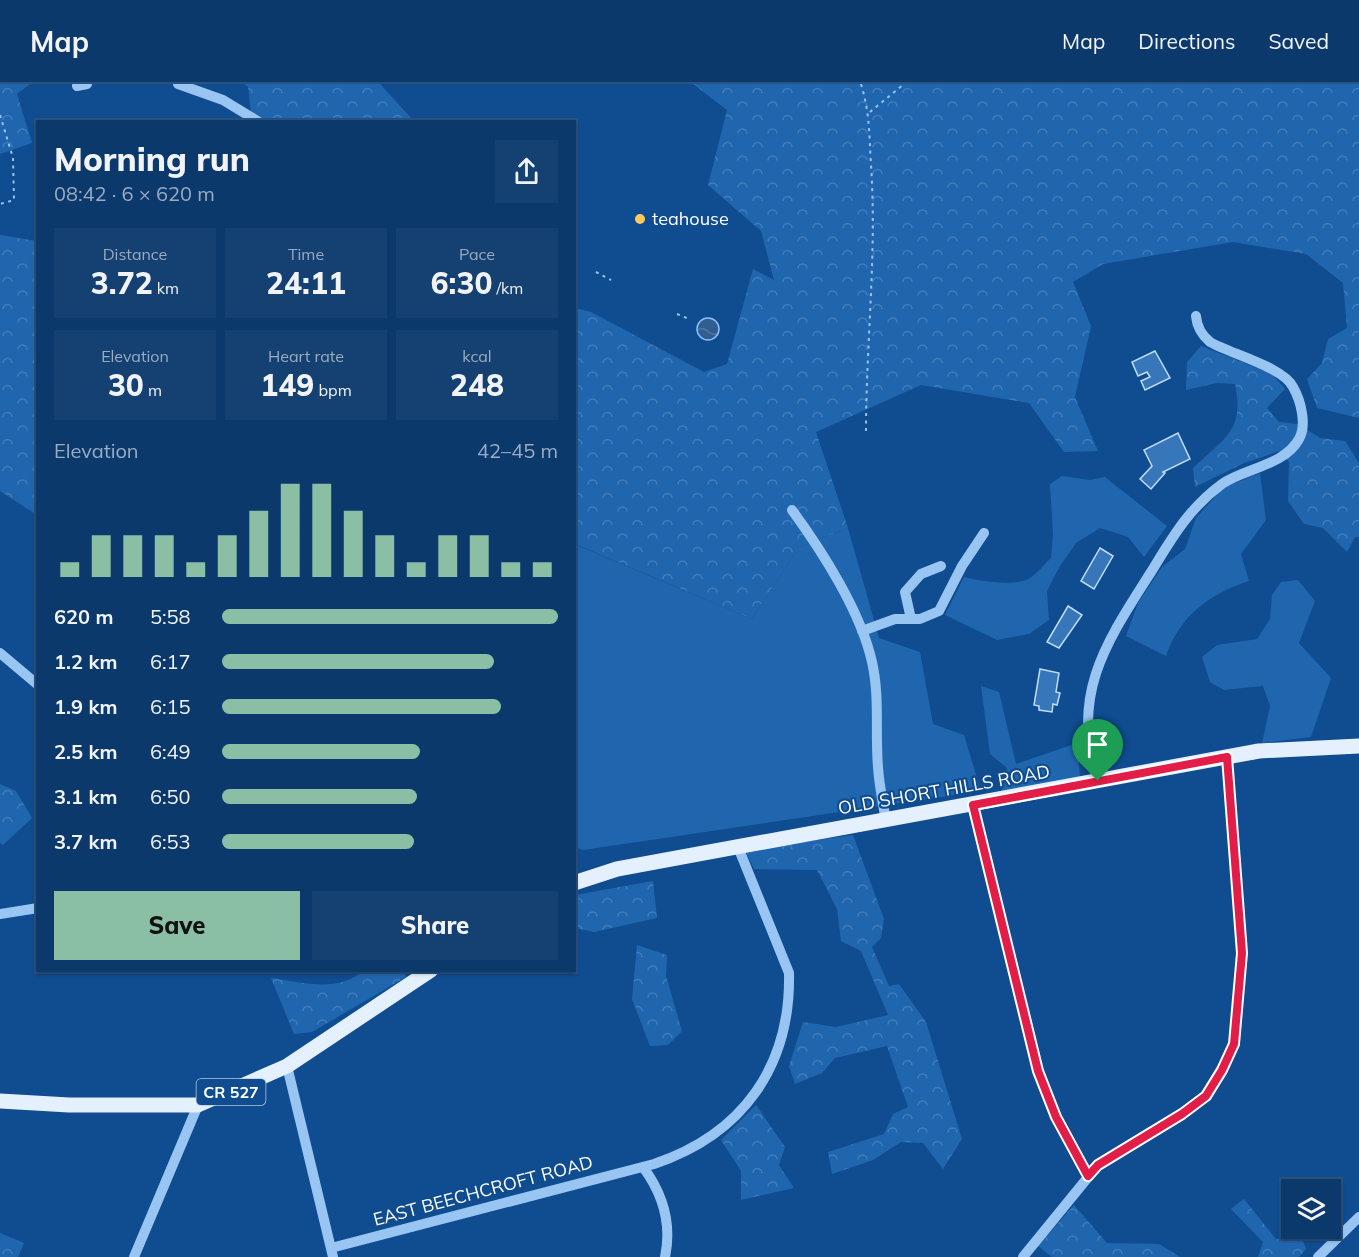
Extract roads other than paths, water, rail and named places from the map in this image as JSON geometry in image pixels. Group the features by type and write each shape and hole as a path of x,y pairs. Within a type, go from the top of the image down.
{"main road":[{"name":"OLD SHORT HILLS ROAD","path":"576,882 617,869 1227,757 1277,749 1359,746"},
{"name":"CR 527","path":"0,1101 69,1105 198,1105 287,1066 428,972"}],"street":[{"path":"178,84 223,100 256,120"},
{"path":"1098,781 1089,750 1087,714 1093,678 1109,639 1181,521 1224,483 1265,465 1290,450 1302,432 1302,416 1293,385 1285,377 1210,342 1202,335 1196,324 1196,316"},
{"path":"792,510 820,548 862,631 872,663 877,698 878,767 886,821"},
{"path":"862,631 895,619 920,619 939,611 962,566 984,533"},
{"path":"911,619 904,592 921,574 941,566"},
{"path":"0,653 36,683"},
{"path":"1023,1257 1098,1165 1182,1114 1206,1096 1234,1044 1242,953 1227,757"},
{"path":"973,805 1038,1071 1056,1117 1088,1176"},
{"name":"EAST BEECHCROFT ROAD","path":"332,1252 643,1167 693,1149 739,1114 770,1068 784,1030 789,973 738,847"},
{"path":"0,914 36,908"},
{"path":"287,1066 332,1252"},
{"path":"134,1257 198,1105"},
{"path":"643,1167 657,1187 664,1208 667,1229 665,1257"},
{"path":"1318,1257 1359,1217"}],"water":[{"path":"704,318 712,318 719,325 719,333 712,340 704,340 697,333 697,325"}],"place":[{"name":"teahouse","path":"640,219"}]}
